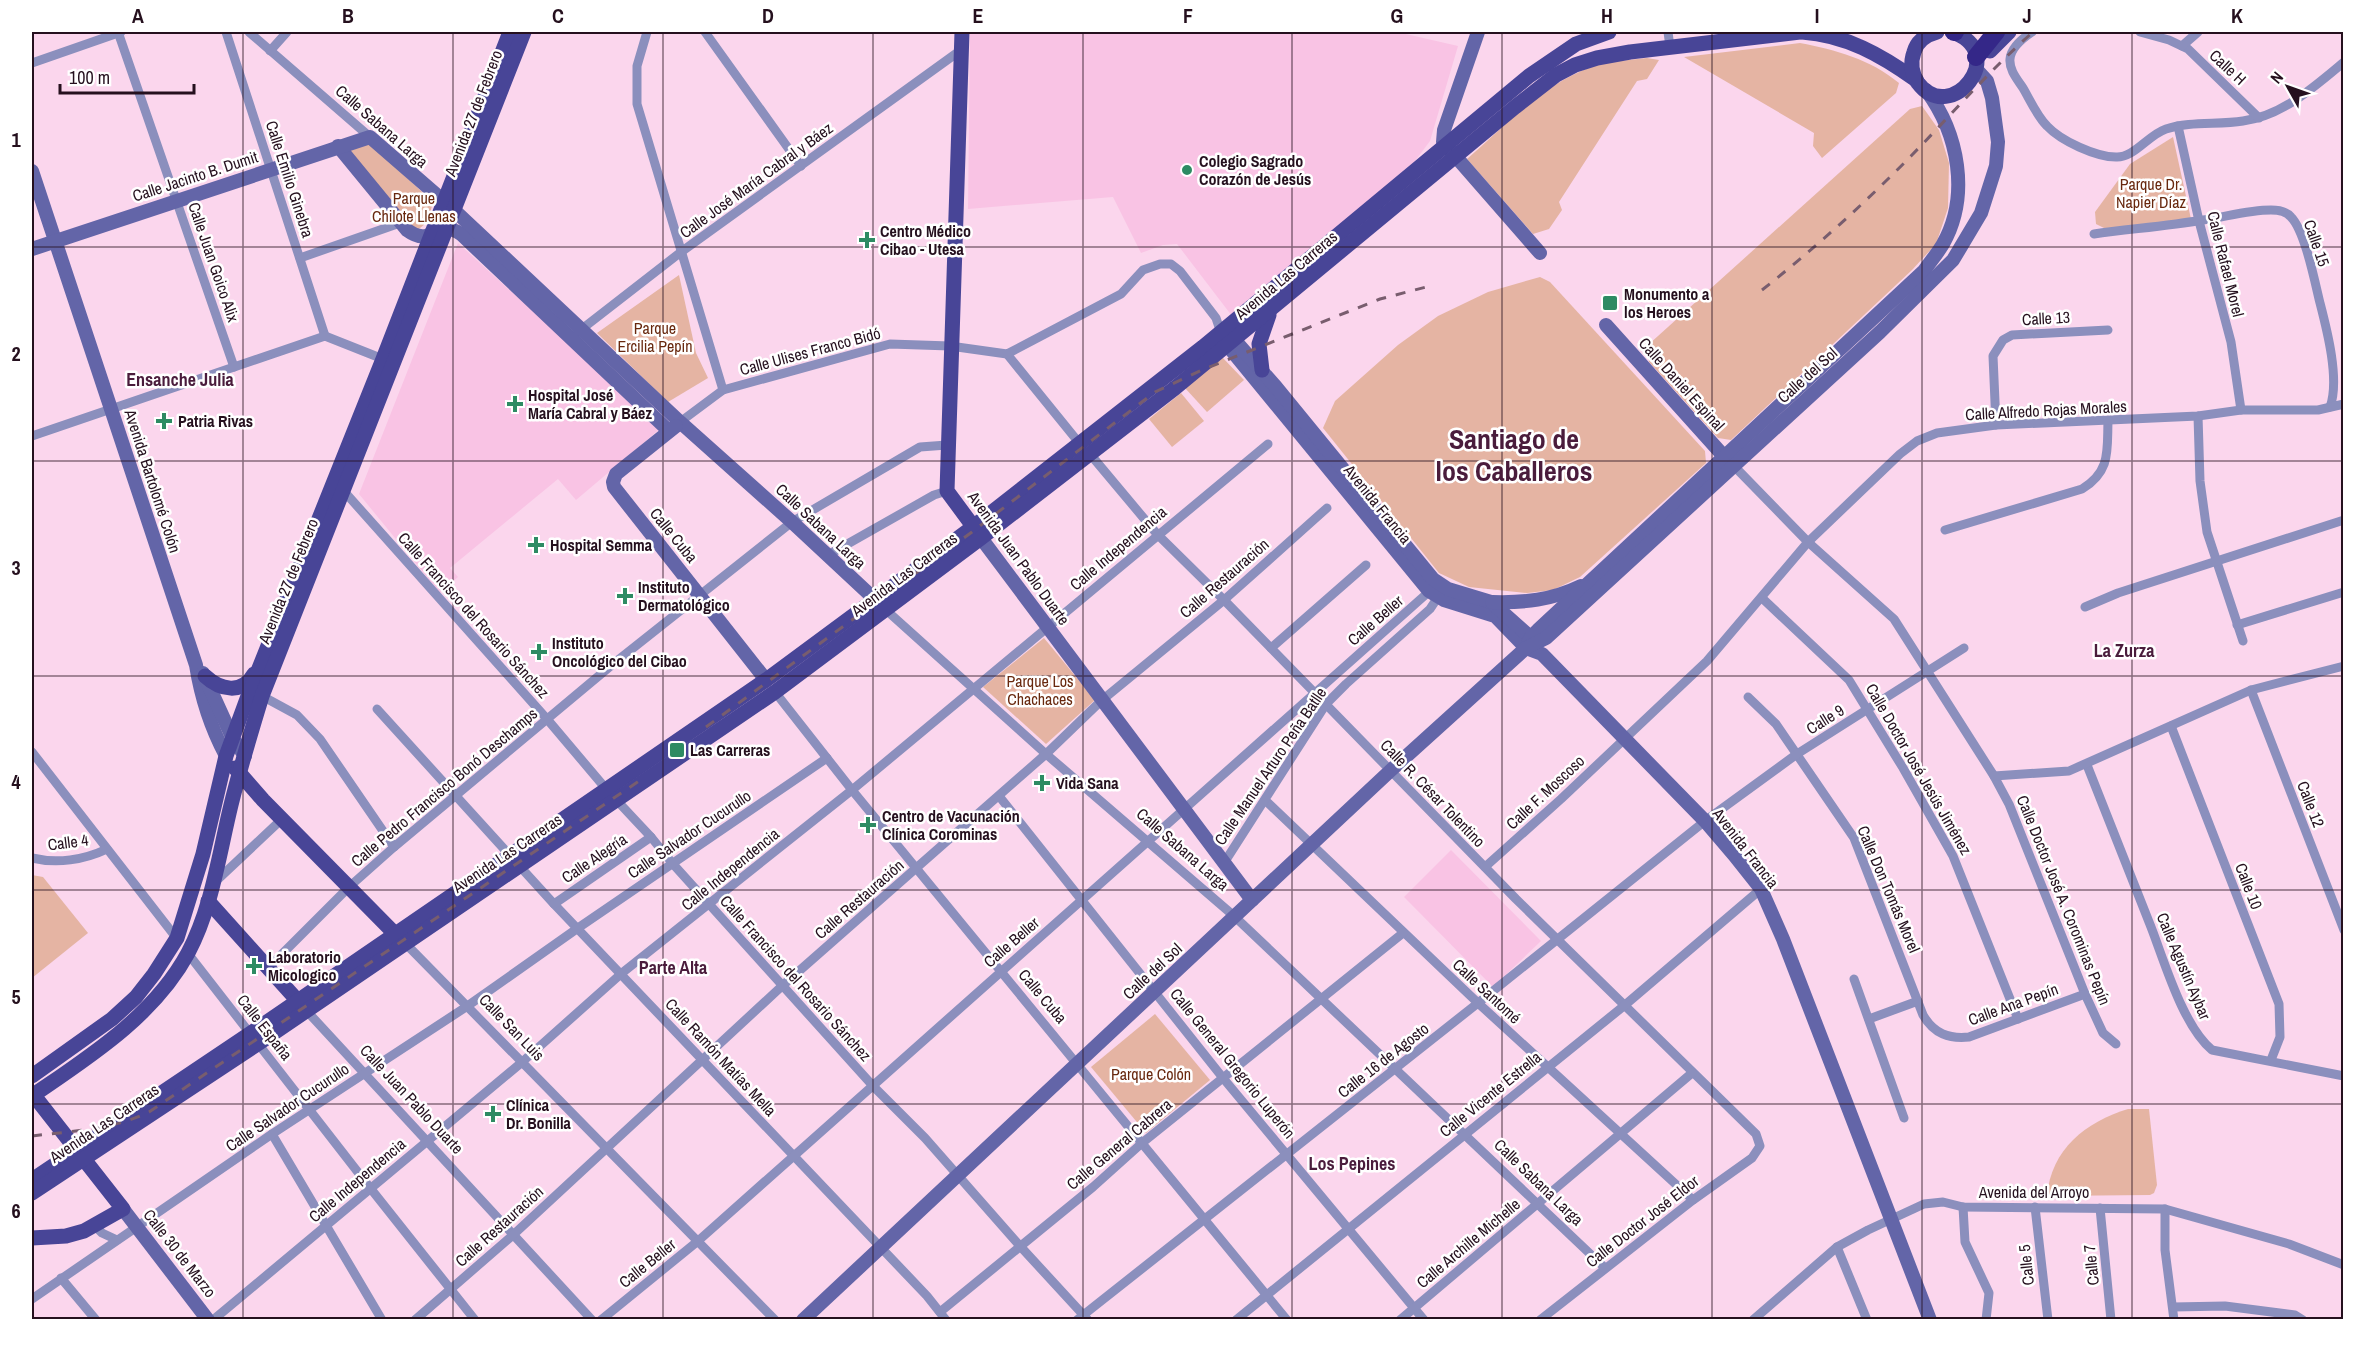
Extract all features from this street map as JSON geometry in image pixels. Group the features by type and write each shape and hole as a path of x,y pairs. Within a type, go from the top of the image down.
{"highway":[{"path":"1977,64 1996,32"}],"main road":[{"name":"Avenida 27 de Febrero","path":"32,1076 112,1019 136,997 177,938 203,854 232,739 259,666 339,486 446,228 449,206 510,32"},
{"name":"Avenida 27 de Febrero","path":"32,1095 124,1030 147,1008 188,953 213,885 239,773 262,696 383,359 429,236 449,206 524,32"},
{"name":"Avenida Juan Pablo Duarte","path":"962,32 959,172 950,346 946,490 1101,701 1142,752 1252,900"},
{"path":"1478,32 1442,137 1450,151 1540,253"},
{"name":"Avenida Las Carreras","path":"1227,337 1270,312 1556,56 1576,44 1609,32"},
{"name":"Avenida Las Carreras","path":"32,1193 770,686 1085,449 1227,337 1450,151 1575,65 1669,39 1801,32 1835,36 1863,47 1893,64 1921,85"},
{"path":"1937,32 1926,36 1914,51 1912,71 1921,85 1941,96 1959,92 1972,80 1977,64 2009,32"},
{"path":"1954,32 1969,41 1977,64"},
{"name":"Calle del Sol","path":"1534,646 1592,582 1875,326 1953,260 1981,213 1996,166 1998,142 1992,98 1987,81 1977,64"},
{"name":"Calle del Sol","path":"1875,326 1924,271 1943,244 1953,218 1959,188 1957,158 1944,122 1921,85"},
{"name":"Calle Jacinto B. Dumit","path":"32,249 369,137"},
{"name":"Calle Sabana Larga","path":"369,137 449,206 674,427 792,522 881,604"},
{"path":"338,146 400,223 414,235 429,236 435,231 446,228"},
{"name":"Avenida Bartolomé Colón","path":"32,171 201,670 232,739 244,756"},
{"name":"Calle Sabana Larga","path":"446,228 461,234 577,333"},
{"path":"1262,370 1259,344 1264,323 1270,312"},
{"name":"Calle Daniel Espinal","path":"1606,325 1728,461"},
{"name":"Avenida Francia","path":"1227,337 1262,370 1437,590 1491,602 1705,821 1761,889 1783,939 1930,1320"},
{"name":"Avenida Francia","path":"1227,337 1437,590 1495,616 1534,646"},
{"name":"Calle Cuba","path":"674,427 616,474 614,487 701,595 770,686"},
{"name":"Calle del Sol","path":"803,1320 879,1246 1390,771 1555,630 1728,461"},
{"path":"1491,602 1519,603 1544,599 1592,582"},
{"path":"201,670 213,683 225,688 239,688 252,678 259,666"},
{"name":"Avenida Bartolomé Colón","path":"201,670 198,680 213,732 226,756"},
{"name":"Calle San Luis","path":"226,756 262,800 400,939"},
{"path":"231,807 254,796 262,800"},
{"name":"Calle Juan Pablo Duarte","path":"208,901 302,1006"},
{"name":"Avenida Las Carreras","path":"32,1180 255,1038"},
{"name":"Calle 30 de Marzo","path":"32,1095 210,1320"},
{"name":"Calle 30 de Marzo","path":"32,1238 66,1236 95,1226 123,1209"}],"street":[{"path":"32,63 119,32"},
{"name":"Calle Juan Goico Alix","path":"119,32 234,367"},
{"name":"Calle Emilio Ginebra","path":"226,32 325,336"},
{"name":"Calle Sabana Larga","path":"249,32 369,137"},
{"path":"270,51 287,32"},
{"path":"647,32 637,66 636,95 723,390"},
{"path":"705,32 801,166"},
{"path":"2032,32 2014,49 2010,61 2011,68 2046,125 2059,136 2074,144 2107,157 2124,157 2154,134 2178,126 2259,118 2284,107 2343,62"},
{"name":"Calle H","path":"2140,32 2182,46 2259,118"},
{"path":"2182,46 2198,32"},
{"name":"Calle José María Cabral y Báez","path":"577,333 681,252 961,50"},
{"name":"Calle Rafael Morel","path":"2178,126 2199,221 2231,342 2241,410"},
{"name":"Calle 15","path":"2094,234 2199,221 2268,209 2280,210 2290,215 2297,224 2322,310 2333,374 2333,399 2330,406"},
{"path":"300,258 400,223"},
{"path":"1007,354 1121,294 1143,270 1160,264 1171,264 1180,271 1216,318 1227,337"},
{"name":"Calle 13","path":"1996,425 1993,356 2003,339 2012,335 2108,330"},
{"path":"32,436 325,336 383,359"},
{"name":"Calle Ulises Franco Bidó","path":"674,427 723,390 890,344 950,346 1007,354"},
{"name":"Calle R. César Tolentino","path":"1007,354 1157,534 1485,867 1756,1134 1760,1146"},
{"name":"Calle Alfredo Rojas Morales","path":"1624,738 1707,661 1808,542 1900,454 1917,441 1937,433 1996,425 2198,416 2241,410 2318,410 2343,404"},
{"path":"2198,416 2200,481 2206,522 2243,641"},
{"path":"1944,530 2082,489 2090,484 2101,473 2107,456 2108,421"},
{"name":"Calle Independencia","path":"210,1320 371,1190 622,974 852,790 1268,444"},
{"name":"Calle Pedro Francisco Bonó Deschamps","path":"268,968 349,887 394,847 547,719 792,522 920,447 947,445"},
{"name":"Calle Doctor José A. Corominas Pepín","path":"1728,461 1808,542 1894,619 1994,776 2018,823 2085,994 2103,1033 2116,1044"},
{"name":"Calle Francisco del Rosario Sánchez","path":"339,486 547,719 612,796 873,1086 925,1137 1083,1318"},
{"path":"828,555 946,490"},
{"name":"Calle Restauración","path":"415,1320 513,1235 782,986 999,796 1101,701 1224,600 1327,508"},
{"path":"2085,607 2118,593 2343,520"},
{"path":"1271,648 1366,566"},
{"name":"Calle Beller","path":"601,1320 698,1241 1314,693 1437,590"},
{"name":"Calle Manuel Arturo Peña Batlle","path":"1224,863 1326,704 1430,609 1437,590"},
{"path":"2237,625 2343,592"},
{"name":"Calle Doctor José Jesús Jiménez","path":"1762,598 1849,680 1953,856 2018,1019"},
{"name":"Calle Sabana Larga","path":"881,604 1046,754 1234,916 1605,1268"},
{"name":"Calle 9","path":"1705,821 1797,754 1964,648"},
{"path":"1994,776 2069,771 2087,765 2251,690 2342,670"},
{"name":"Calle Cuba","path":"770,686 916,869 1078,1063 1287,1320"},
{"name":"Calle 12","path":"2251,690 2343,930"},
{"path":"262,696 297,715 320,739 394,847"},
{"name":"Calle Don Tomás Morel","path":"1748,697 1776,724 1854,838 1923,1015"},
{"name":"Calle Ramón Matías Mella","path":"377,709 554,904 795,1156 943,1316"},
{"name":"Calle 10","path":"2171,726 2279,1004 2280,1037 2271,1060"},
{"name":"Calle F. Moscoso","path":"1485,867 1561,799 1624,738"},
{"name":"Calle España","path":"32,753 371,1190 475,1320"},
{"name":"Calle Salvador Cucurullo","path":"32,1299 309,1109 466,1007 827,758"},
{"name":"Calle Agustín Aybar","path":"2087,765 2174,987 2194,1031 2212,1050 2343,1076"},
{"name":"Calle General Gregorio Luperón","path":"999,796 1223,1078 1424,1320"},
{"name":"Calle Santomé","path":"1265,800 1403,933 1693,1200"},
{"path":"213,885 282,819"},
{"name":"Calle 16 de Agosto","path":"1083,1318 1705,821"},
{"name":"Calle Alegría","path":"554,904 651,837"},
{"name":"Calle 4","path":"32,858 44,861 70,860 92,856 107,849"},
{"name":"Calle Vicente Estrella","path":"1236,1320 1624,1005 1761,889"},
{"name":"Calle General Cabrera","path":"943,1316 1020,1246 1142,1143 1403,933"},
{"name":"Calle San Luis","path":"400,939 775,1320"},
{"path":"1854,980 1904,1118"},
{"name":"Calle Ana Pepín","path":"1923,1015 1928,1024 1937,1031 1957,1038 1969,1037 2085,994"},
{"path":"1869,1019 1918,1001"},
{"name":"Calle Juan Pablo Duarte","path":"302,1006 592,1320"},
{"name":"Calle Archille Michelle","path":"1400,1320 1692,1072"},
{"path":"272,1134 382,1320"},
{"name":"Calle Doctor José Eldor","path":"1540,1320 1693,1200 1752,1158 1760,1146"},
{"name":"Avenida del Arroyo","path":"1754,1320 1837,1247 1924,1204 1943,1202 1963,1207 2165,1209 2289,1244 2343,1265"},
{"path":"1963,1207 1965,1242 1989,1293 1986,1320"},
{"name":"Calle 5","path":"2035,1207 2048,1320"},
{"name":"Calle 7","path":"2100,1208 2111,1320"},
{"path":"2165,1209 2165,1250 2174,1320"},
{"path":"95,1226 102,1233 117,1240"},
{"path":"1837,1247 1867,1320"},
{"path":"61,1278 96,1320"},
{"path":"2173,1307 2224,1306 2295,1315 2303,1320"}],"shaded area":[{"name":"Colegio Sagrado Corazón de Jesús","path":"970,32 1397,32 1458,46 1430,141 1415,161 1232,316 1177,244 1163,245 1141,253 1113,197 968,209"},
{"name":"Hospital José María Cabral y Báez","path":"458,243 661,428 576,500 558,479 450,568 458,577 440,593 359,494"},
{"path":"1451,850 1541,941 1493,987 1404,897"}],"green space":[{"path":"1800,43 1852,57 1876,68 1899,83 1896,93 1822,158 1813,146 1814,133 1684,57"},
{"path":"1647,58 1659,60 1647,79 1637,81 1559,202 1562,210 1549,229 1533,234 1467,159 1525,107 1556,84 1604,63"},
{"path":"1922,106 1939,130 1949,163 1948,208 1936,244 1912,270 1731,440 1718,438 1649,362 1648,345 1910,109"},
{"name":"Parque Dr. Napier Díaz","path":"2173,137 2191,219 2116,234 2096,224 2095,212 2130,164"},
{"name":"Parque Chilote Llenas","path":"366,140 433,202 428,219 420,228 416,230 408,225 343,149"},
{"name":"Parque Ercilia Pepín","path":"679,275 696,353 708,378 668,402 597,333"},
{"path":"1540,277 1550,282 1705,451 1706,463 1580,577 1553,590 1527,593 1469,587 1439,573 1323,428 1335,401 1398,345 1438,316 1488,292"},
{"path":"1222,357 1244,380 1207,412 1185,388"},
{"path":"1181,393 1204,421 1172,447 1149,419"},
{"name":"Parque Los Chachaces","path":"1044,638 1095,700 1046,744 983,687"},
{"path":"32,875 43,877 88,933 32,978"},
{"name":"Parque Colón","path":"1155,1014 1210,1080 1146,1133 1091,1067"},
{"path":"2128,1109 2149,1109 2157,1185 2154,1193 2150,1195 2047,1196 2055,1164 2073,1140 2098,1121"}],"railway":[{"path":"1762,290 1876,191 1986,77 2033,32"},
{"path":"706,727 972,532 1155,392 1202,370 1380,299 1434,285"},
{"path":"32,1136 121,1123 149,1112 645,777"}],"place":[{"name":"Colegio Sagrado Corazón de Jesús","path":"1187,170"},
{"name":"Centro Médico Cibao - Utesa","path":"867,240"},
{"name":"Monumento a los Heroes","path":"1610,303"},
{"name":"Hospital José María Cabral y Báez","path":"515,404"},
{"name":"Patria Rivas","path":"164,421"},
{"name":"Hospital Semma","path":"536,545"},
{"name":"Instituto Dermatológico","path":"625,596"},
{"name":"Instituto Oncológico del Cibao","path":"539,652"},
{"name":"Las Carreras","path":"677,750"},
{"name":"Vida Sana","path":"1042,783"},
{"name":"Centro de Vacunación Clínica Corominas","path":"868,825"},
{"name":"Laboratorio Micologico","path":"254,966"},
{"name":"Clínica Dr. Bonilla","path":"493,1114"}],"district":[{"name":"Ensanche Julia","path":"180,380"},
{"name":"Santiago de los Caballeros","path":"1514,455"},
{"name":"La Zurza","path":"2124,651"},
{"name":"Parte Alta","path":"673,968"},
{"name":"Los Pepines","path":"1352,1164"}]}
